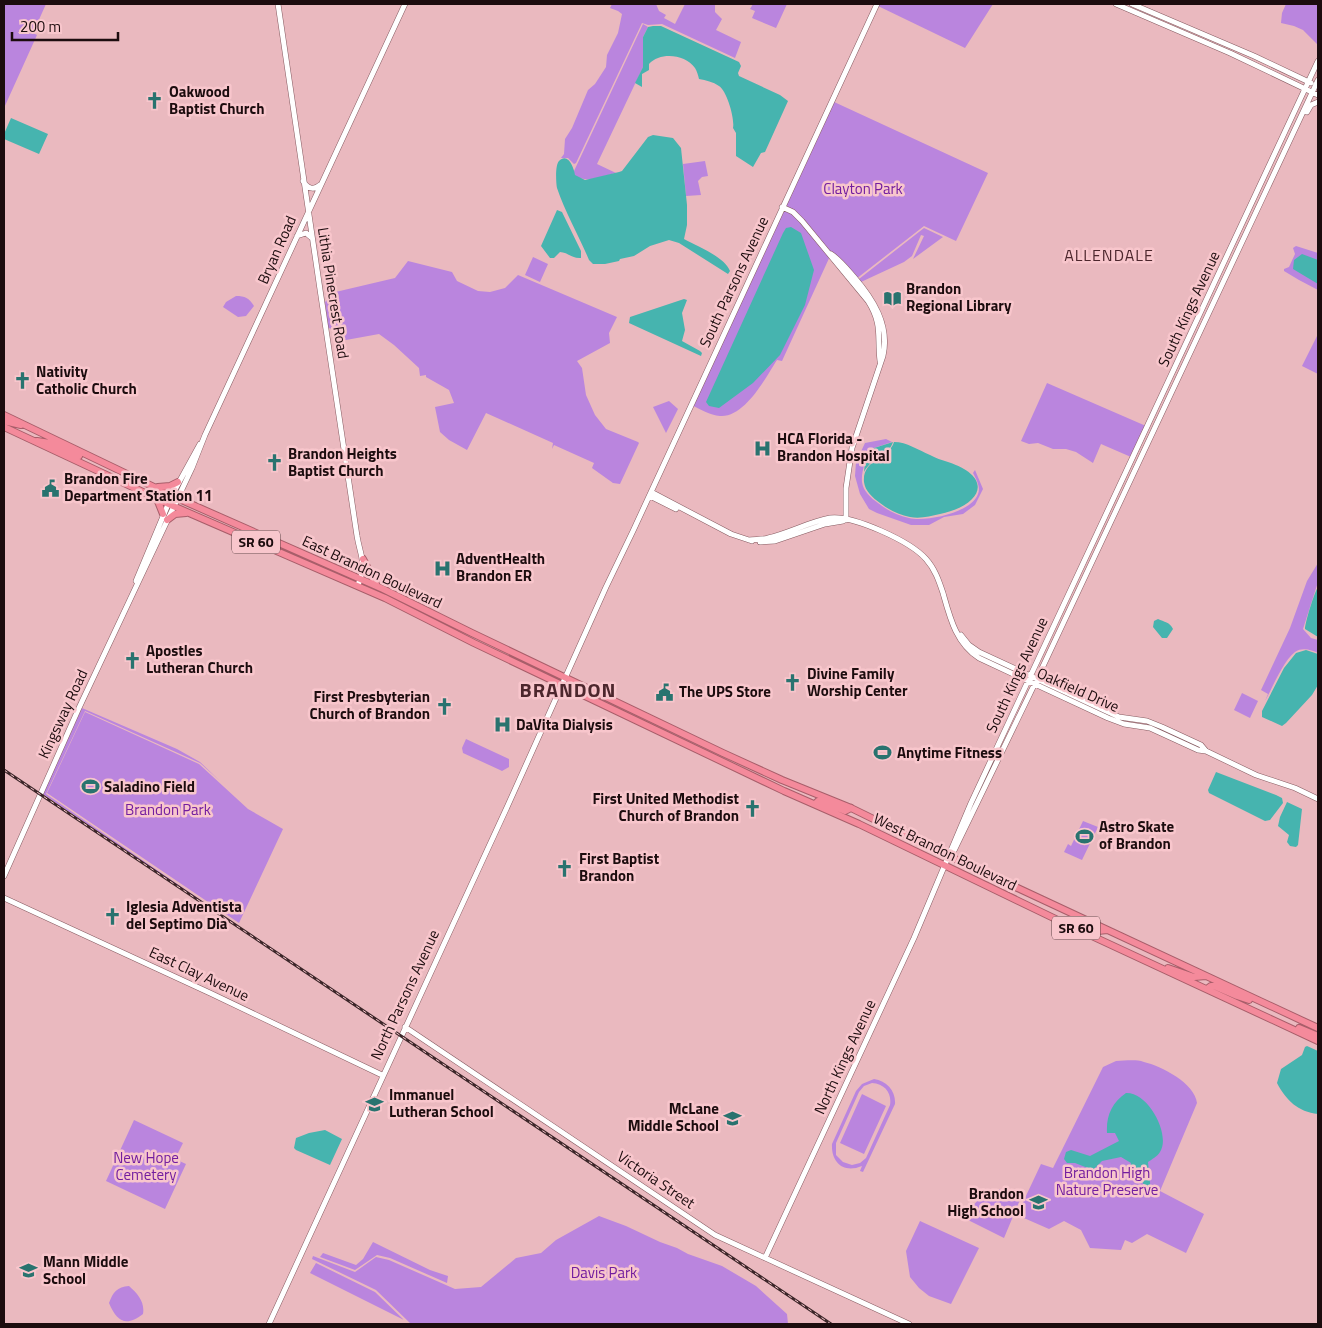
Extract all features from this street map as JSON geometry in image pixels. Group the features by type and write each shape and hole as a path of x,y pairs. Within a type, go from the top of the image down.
{"highway":[{"name":"East Brandon Boulevard","path":"4,415 359,582 562,684"},
{"path":"4,421 25,425"},
{"name":"East Brandon Boulevard","path":"4,427 170,505 359,582 376,586 565,677"},
{"path":"34,441 50,443 79,456"},
{"path":"154,486 167,487 178,482"},
{"path":"157,499 165,517 189,513"},
{"path":"363,558 376,586"},
{"name":"West Brandon Boulevard","path":"565,677 782,780 851,808 949,856 1318,1028"},
{"name":"West Brandon Boulevard","path":"562,684 784,791 860,824 1066,924 1318,1041"},
{"path":"668,736 670,733 688,741 693,738"},
{"path":"690,746 692,744 697,745 714,753 718,750"},
{"path":"814,804 818,801 845,811 851,808"},
{"path":"1066,924 1071,921 1098,931 1108,930"},
{"path":"1130,953 1137,944"},
{"path":"1155,965 1170,968 1194,977 1206,976"},
{"path":"1207,989 1214,986 1237,996 1269,1005"},
{"path":"1284,1025 1290,1024 1318,1036"}],"street":[{"name":"Lithia Pinecrest Road","path":"278,4 357,536 363,558 364,568 359,582"},
{"name":"Bryan Road","path":"175,496 200,452 205,435 405,4"},
{"name":"South Parsons Avenue","path":"565,677 877,4"},
{"path":"1116,4 1224,51 1318,95"},
{"path":"1132,4 1317,84"},
{"name":"South Kings Avenue","path":"945,866 1028,681 1318,61"},
{"name":"South Kings Avenue","path":"949,856 1048,656 1317,84"},
{"path":"1292,135 1297,132 1311,105 1318,102"},
{"path":"303,180 311,188 316,188 320,185"},
{"path":"782,207 798,216 831,254 861,284 877,308 882,322 884,353 851,453 846,488 846,520"},
{"path":"297,236 306,233 312,238"},
{"path":"175,496 178,482 205,435"},
{"name":"Oakfield Drive","path":"650,494 717,527 749,540 767,539 802,530 828,519 838,518 870,527 907,544 920,553 935,571 954,628 962,642 976,656 1028,681 1036,681 1119,717 1147,721 1162,726 1201,745 1206,751 1256,775 1318,798"},
{"name":"Kingsway Road","path":"4,876 19,839 130,599 175,496"},
{"path":"1048,656 1062,619 1061,611"},
{"name":"Oakfield Drive","path":"954,628 976,650 1031,675 1036,681"},
{"name":"North Parsons Avenue","path":"269,1324 565,677"},
{"name":"Kingsway Road","path":"4,867 19,839"},
{"name":"North Kings Avenue","path":"765,1258 910,946 945,866"},
{"name":"East Clay Avenue","path":"4,898 382,1075"},
{"name":"Victoria Street","path":"405,1027 709,1231 909,1324"}],"green space":[{"path":"4,4 46,4 33,33 37,35 4,108"},
{"path":"612,4 656,4 659,11 666,15 664,18 675,24 685,4 715,4 715,12 722,19 716,30 741,42 735,58 662,24 648,25 642,23 574,164 568,158 561,158 564,154 565,139 572,128 588,90 595,84 606,67 607,55 618,33 622,14 610,8"},
{"path":"753,4 787,4 776,28 752,18 755,11 750,9"},
{"path":"879,4 993,4 965,48 878,6"},
{"path":"1286,4 1318,4 1318,45 1303,30 1281,23 1282,13"},
{"path":"643,24 648,27 643,37 643,67 597,164 616,173 589,179 579,178 574,175 574,171"},
{"name":"Clayton Park","path":"832,101 988,173 956,241 924,226 856,279 821,242 831,254 782,361 777,360 754,395 738,410 729,415 720,416 709,413 691,405"},
{"path":"705,161 708,176 702,177 698,181 701,195 686,196 683,164"},
{"path":"924,228 943,237 913,259 924,236 921,235 912,256 904,262 861,282 859,279"},
{"path":"1296,246 1318,253 1318,290 1284,271 1284,269 1289,267 1295,254 1293,248"},
{"path":"533,257 548,264 540,282 525,275"},
{"path":"408,261 452,272 457,281 478,291 490,292 505,288 518,275 617,317 609,333 610,343 577,361 582,368 586,395 595,415 606,429 639,443 620,484 613,483 592,468 594,463 554,445 552,449 553,443 486,413 467,450 449,440 440,432 435,407 454,403 449,390 426,377 426,375 420,376 419,368 394,345 379,334 335,342 333,329 328,328 325,302 328,299 327,294 395,278"},
{"path":"236,296 246,298 254,306 246,316 238,317 223,307 226,302"},
{"path":"1318,334 1318,374 1302,366"},
{"path":"1047,383 1146,426 1131,457 1101,444 1093,463 1076,452 1066,449 1053,449 1038,443 1029,444 1021,441"},
{"path":"669,401 678,409 666,433 653,407"},
{"path":"886,439 892,442 871,449 862,474 863,485 866,491 882,506 897,514 917,519 947,515 958,511 974,501 978,494 979,486 973,473 975,470 983,489 975,505 963,514 944,517 929,525 911,525 869,509 860,494 855,476 856,462 865,443"},
{"path":"1318,563 1318,582 1303,629 1311,638 1318,640 1318,653 1304,649 1295,652 1282,668 1265,701 1268,694 1261,690 1290,628 1307,581"},
{"path":"1242,693 1258,701 1250,718 1234,710"},
{"path":"82,708 177,749 200,762 220,781 200,763 85,711 46,794 237,925 43,794"},
{"name":"Brandon Park","path":"85,712 199,764 248,809 283,829 239,923 47,793"},
{"path":"466,739 509,759 509,767 502,771 463,753 462,748"},
{"name":"Astro Skate of Brandon","path":"1083,821 1098,827 1082,860 1064,852 1068,844 1071,846"},
{"name":"Brandon High Nature Preserve","path":"1116,1061 1137,1061 1159,1067 1184,1082 1195,1096 1197,1103 1160,1191 1204,1214 1186,1253 1147,1234 1132,1243 1125,1240 1121,1250 1090,1248 1081,1230 1064,1221 1049,1229 1017,1215 1041,1164 1053,1168 1103,1067"},
{"path":"874,1079 879,1080 890,1087 895,1099 895,1104 863,1172 860,1171 862,1166 849,1168 840,1165 836,1161 832,1150 832,1144 856,1091 862,1084","holes":["872,1083 884,1087 889,1093 890,1105 866,1158 860,1163 852,1165 843,1162 836,1155 836,1143 859,1092 864,1086"]},
{"path":"862,1094 886,1106 864,1154 840,1143"},
{"name":"New Hope Cemetery","path":"134,1120 183,1143 175,1159 186,1164 165,1209 106,1181"},
{"path":"1001,1189 1022,1195 1004,1238 966,1219 975,1203"},
{"name":"Davis Park","path":"599,1216 688,1254 722,1266 756,1286 787,1314 788,1324 411,1324 376,1290 312,1259 313,1256 355,1272 376,1257 389,1260 455,1289 481,1287 516,1258 541,1253 556,1240"},
{"path":"920,1221 979,1248 951,1304 929,1296 910,1277 906,1251"},
{"path":"373,1242 430,1270 448,1276 447,1283 390,1258 377,1255 355,1270 320,1257 323,1253 356,1265 363,1259"},
{"path":"316,1263 375,1292 404,1320 310,1273"},
{"path":"129,1286 140,1299 143,1306 143,1314 127,1321 115,1315 109,1303 116,1291"}],"water":[{"path":"661,26 739,62 741,66 738,73 739,76 780,95 788,101 765,152 761,153 753,167 736,156 736,133 733,128 732,112 725,93 717,85 699,79 696,69 691,63 679,57 666,56 659,58 649,64 649,70 642,74 642,87 635,83 643,67 643,37 648,27"},
{"path":"11,118 48,134 39,154 4,139 4,134"},
{"path":"653,135 673,138 681,148 687,205 687,225 684,239 723,261 730,271 728,274 679,243 669,240 650,246 634,256 620,259 619,261 593,264 589,260 557,188 556,174 559,161 565,158 568,160 572,165 575,175 585,180 619,172 622,171 648,137"},
{"path":"557,210 562,212 581,251 581,258 560,252 554,258 550,258 541,246"},
{"path":"791,227 801,233 814,270 805,305 780,355 753,383 719,408 709,406 706,402 783,233 786,228"},
{"path":"1302,254 1318,260 1318,284 1293,269 1294,260"},
{"path":"684,299 687,300 682,313 685,330 682,341 700,351 702,353 701,356 629,323 630,317"},
{"path":"893,442 888,450 871,463 864,472 865,462 871,449"},
{"path":"894,442 908,445 963,468 972,475 977,483 974,498 955,510 914,518 894,512 883,506 868,491 864,482 865,474 867,468 887,452"},
{"path":"1318,587 1318,637 1305,629"},
{"path":"1158,619 1169,624 1173,629 1167,638 1162,638 1153,627 1154,621"},
{"path":"1306,650 1318,654 1318,685 1312,695 1282,726 1262,717 1262,711 1284,668 1296,653"},
{"path":"1216,772 1276,795 1282,798 1283,803 1270,820 1265,821 1209,793 1208,790"},
{"path":"1287,802 1302,809 1298,845 1296,847 1290,846 1287,842 1289,835 1278,826"},
{"path":"1307,1046 1318,1051 1318,1114 1304,1111 1293,1104 1284,1095 1277,1083 1281,1069 1302,1055"},
{"path":"1126,1093 1135,1095 1150,1107 1156,1116 1163,1136 1163,1145 1159,1154 1148,1162 1151,1193 1130,1168 1131,1163 1121,1157 1102,1161 1093,1170 1075,1163 1067,1163 1064,1159 1066,1152 1071,1150 1090,1156 1119,1141 1115,1133 1107,1133 1108,1121 1114,1105"},
{"path":"325,1130 342,1139 330,1165 294,1148 296,1138"}],"railway":[{"path":"4,770 831,1324"}],"place":[{"name":"Oakwood Baptist Church","path":"155,101"},
{"name":"Brandon Regional Library","path":"892,298"},
{"name":"Nativity Catholic Church","path":"22,381"},
{"name":"HCA Florida - Brandon Hospital","path":"763,448"},
{"name":"Brandon Heights Baptist Church","path":"274,463"},
{"name":"Brandon Fire Department Station 11","path":"50,488"},
{"name":"AdventHealth Brandon ER","path":"442,568"},
{"name":"Apostles Lutheran Church","path":"132,660"},
{"name":"Divine Family Worship Center","path":"793,683"},
{"name":"The UPS Store","path":"665,692"},
{"name":"First Presbyterian Church of Brandon","path":"444,706"},
{"name":"DaVita Dialysis","path":"502,725"},
{"name":"Anytime Fitness","path":"883,753"},
{"name":"Saladino Field","path":"90,787"},
{"name":"First United Methodist Church of Brandon","path":"753,808"},
{"name":"Astro Skate of Brandon","path":"1085,836"},
{"name":"First Baptist Brandon","path":"565,868"},
{"name":"Iglesia Adventista del Septimo Dia","path":"112,916"},
{"name":"Immanuel Lutheran School","path":"375,1104"},
{"name":"McLane Middle School","path":"733,1118"},
{"name":"Brandon High School","path":"1038,1203"},
{"name":"Mann Middle School","path":"29,1271"}],"district":[{"name":"ALLENDALE","path":"1109,255"},
{"name":"BRANDON","path":"568,690"}]}
